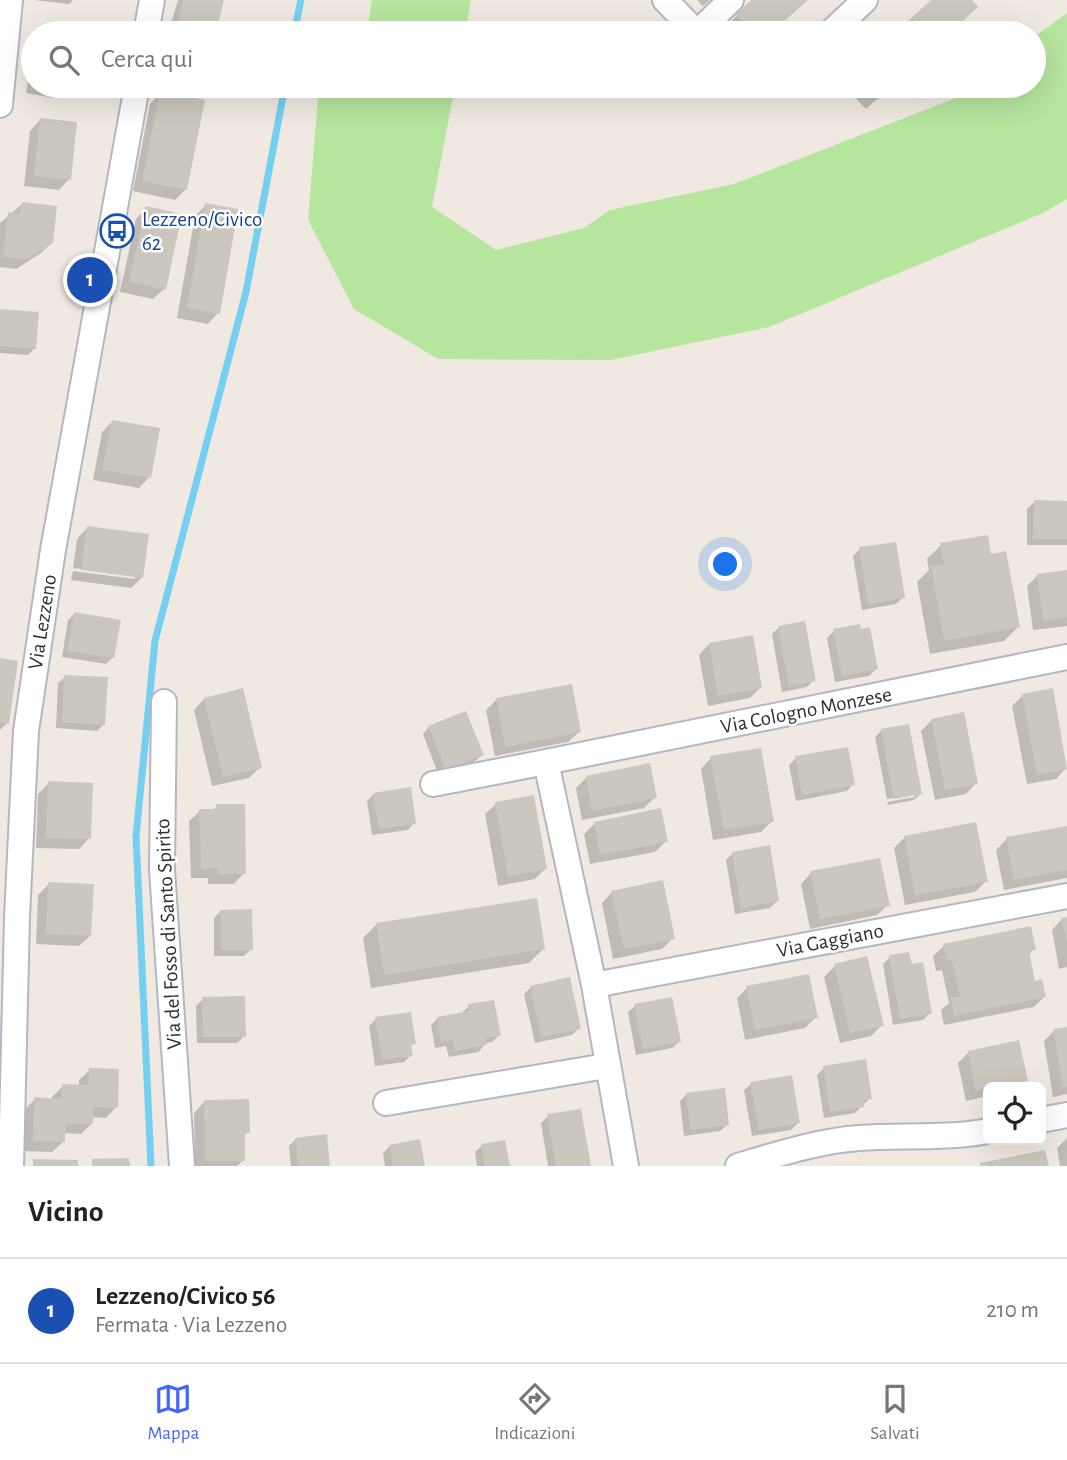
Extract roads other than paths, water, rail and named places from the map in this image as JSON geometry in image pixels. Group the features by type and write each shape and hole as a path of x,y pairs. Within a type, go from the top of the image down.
{"street":[{"path":"0,105 10,0"},
{"path":"148,21 152,0"},
{"path":"665,0 685,21"},
{"path":"709,21 731,0"},
{"path":"843,21 865,0"},
{"name":"Via Lezzeno","path":"11,1166 17,931 26,731 53,550 135,98"},
{"name":"Via Cologno Monzese","path":"433,784 1067,657"},
{"name":"Via del Fosso di Santo Spirito","path":"164,702 162,870 182,1166"},
{"path":"546,762 594,985 606,1066 626,1166"},
{"name":"Via Gaggiano","path":"594,985 1067,896"},
{"path":"386,1103 606,1066"},
{"path":"1046,1120 1067,1115"},
{"path":"738,1166 803,1147 840,1140 949,1136 983,1131"}],"waterway":[{"path":"297,21 301,0"},
{"path":"151,1166 136,836 155,641 246,292 283,98"}],"place":[{"name":"Lezzeno/Civico 62","path":"117,231"},
{"name":"Lezzeno/Civico 56","path":"90,280"}]}
